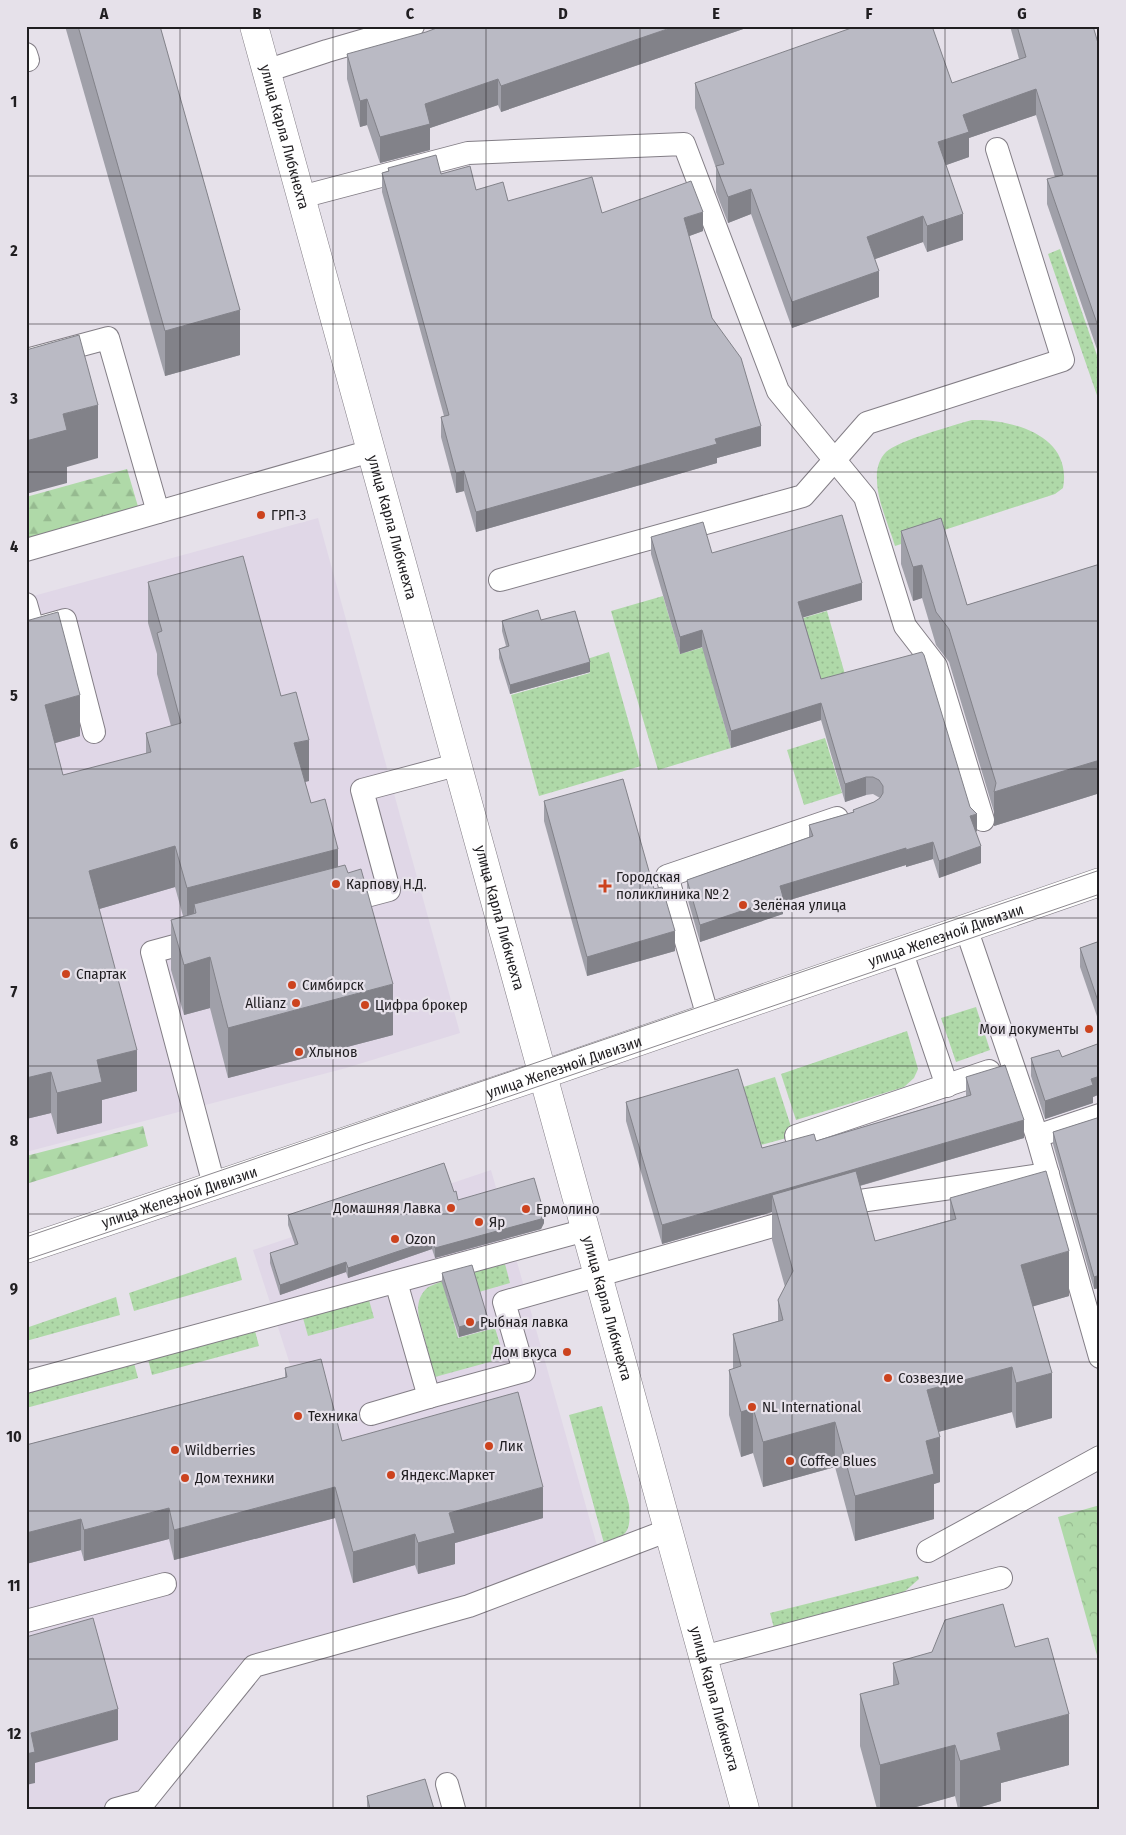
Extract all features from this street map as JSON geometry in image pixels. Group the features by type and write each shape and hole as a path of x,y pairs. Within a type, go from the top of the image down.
{"street":[{"name":"улица Карла Либкнехта","path":"254,26 745,1809"},
{"name":"улица Железной Дивизии","path":"26,1249 1100,882"}],"lane":[{"path":"266,71 412,26"},
{"path":"26,54 28,60 26,60"},
{"path":"301,197 468,153 684,144 778,391 865,498 905,626 936,666 983,820"},
{"path":"500,580 803,496 867,423 1063,360 997,149"},
{"path":"26,360 108,338 158,512"},
{"path":"26,550 371,451"},
{"path":"26,604 30,630 65,620 94,732"},
{"path":"322,907 389,890 362,790 456,765"},
{"path":"708,1017 667,876 860,810"},
{"path":"966,928 1048,1174 1100,1357"},
{"path":"214,1185 152,952 218,935"},
{"path":"901,950 947,1086"},
{"path":"796,1136 989,1071"},
{"path":"1036,1136 1100,1115"},
{"path":"371,1414 524,1372 504,1302 860,1201 1048,1174"},
{"path":"26,1382 586,1230"},
{"path":"396,1282 428,1397"},
{"path":"928,1551 1100,1457"},
{"path":"116,1809 145,1801 254,1666 469,1606 668,1530"},
{"path":"703,1657 1001,1578"},
{"path":"26,1622 166,1584"},
{"path":"447,1784 454,1809"}],"shaded area":[{"path":"318,518 460,1033 346,1068 26,1152 26,598"},
{"path":"491,1170 600,1556 254,1666 154,1789 116,1809 26,1809 26,1465 298,1389 253,1250"}],"green space":[{"path":"1060,249 1100,364 1100,404 1048,254"},
{"path":"972,420 1005,423 1037,434 1049,443 1059,455 1064,470 1063,488 1055,494 895,546 881,504 878,488 877,472 882,458 886,452 902,443"},
{"path":"127,469 139,510 26,543 26,497"},
{"path":"663,596 680,654 827,611 850,692 823,701 813,671 717,699 731,748 658,770 611,611"},
{"path":"609,652 641,766 539,796 511,695 590,673 587,659"},
{"path":"825,738 842,793 804,805 787,750"},
{"path":"976,1007 990,1050 956,1062 941,1018"},
{"path":"907,1031 918,1069 914,1078 904,1087 796,1120 781,1074"},
{"path":"775,1077 794,1136 757,1146 740,1088"},
{"path":"143,1126 148,1146 26,1184 26,1156"},
{"path":"236,1257 242,1280 134,1311 129,1293"},
{"path":"505,1264 510,1283 448,1301 458,1338 495,1328 504,1358 435,1377 419,1318 418,1306 421,1295 426,1289 440,1282"},
{"path":"116,1297 120,1315 26,1341 26,1328"},
{"path":"369,1300 374,1318 308,1336 303,1318"},
{"path":"255,1331 259,1346 152,1375 148,1359"},
{"path":"134,1363 138,1378 26,1408 26,1392"},
{"path":"602,1406 629,1505 629,1521 626,1531 605,1547 569,1415"},
{"path":"1100,1505 1100,1666 1058,1517"},
{"path":"918,1576 919,1579 903,1593 774,1628 770,1613"}],"building":[{"path":"78,26 160,26 240,310 165,331"},
{"path":"442,26 676,26 501,86 498,79 425,104 430,124 380,137 367,99 360,101 347,54"},
{"path":"857,26 932,26 952,83 1026,57 1017,26 1093,26 1100,50 1100,332 1047,179 1063,175 1036,89 963,115 969,132 938,142 963,214 927,226 923,216 867,237 879,271 792,302 751,189 728,197 716,166 724,164 695,83"},
{"path":"436,155 441,174 470,166 476,190 503,182 508,201 592,177 602,213 691,181 703,212 684,218 712,318 741,358 761,426 715,439 717,444 476,512 464,471 456,473 441,417 449,415 382,173 389,171 388,168"},
{"path":"79,335 98,405 63,414 67,430 26,441 26,350"},
{"path":"842,515 862,583 798,602 821,679 922,652 970,807 977,814 970,816 981,846 939,861 933,842 906,850 906,848 780,886 783,897 700,925 687,880 813,836 809,825 854,812 853,810 874,802 883,793 883,786 879,780 873,777 866,777 845,784 821,703 731,731 702,630 680,637 651,537 703,522 712,553"},
{"path":"941,518 967,605 1100,564 1100,760 994,792 996,783 949,629 936,612 922,565 913,567 901,531"},
{"path":"243,556 281,696 296,692 309,740 294,743 311,803 325,799 338,849 187,888 175,846 89,871 137,1050 97,1060 102,1082 57,1093 51,1072 26,1078 26,621 58,612 80,695 45,705 63,775 151,752 146,733 181,723 157,633 162,631 148,582"},
{"path":"538,610 541,620 575,611 590,662 510,685 499,649 509,646 502,621"},
{"name":"Городская поликлиника № 2","path":"623,779 654,889 662,887 675,931 587,957 544,801"},
{"path":"345,865 348,873 361,869 393,984 228,1028 210,957 184,965 171,920 196,913 194,904"},
{"path":"1100,941 1100,1007 1080,948"},
{"path":"1100,1043 1100,1076 1091,1079 1093,1085 1045,1101 1031,1058 1059,1050 1062,1057"},
{"path":"1005,1065 1024,1120 662,1225 626,1102 738,1069 762,1148 814,1134 816,1141 971,1095 966,1077"},
{"path":"1100,1117 1100,1275 1094,1277 1053,1132"},
{"path":"444,1163 458,1200 534,1178 544,1213 541,1219 435,1248 432,1240 348,1268 346,1262 280,1285 270,1253 298,1244 288,1215"},
{"name":"Созвездие","path":"856,1171 875,1241 956,1219 950,1198 1046,1171 1069,1251 1021,1265 1052,1373 1016,1383 1012,1367 927,1390 940,1437 926,1441 934,1474 855,1496 835,1422 763,1442 753,1408 741,1412 729,1370 741,1366 733,1334 783,1320 778,1300 793,1271 772,1195"},
{"path":"472,1265 488,1319 459,1327 442,1273"},
{"path":"321,1359 342,1441 518,1392 543,1487 449,1513 455,1533 418,1543 415,1534 353,1552 335,1487 174,1530 169,1508 84,1530 81,1519 26,1533 26,1445 287,1377 285,1368"},
{"path":"1003,1604 1015,1647 1048,1638 1069,1714 997,1733 1001,1750 960,1761 955,1745 880,1765 860,1694 899,1684 893,1663 932,1652 945,1620"},
{"path":"93,1618 118,1709 31,1733 35,1752 26,1754 26,1637"},
{"path":"425,1779 434,1809 370,1809 367,1796"}],"tram line":[{"path":"26,1237 1100,870"},
{"path":"26,1260 1100,894"}],"place":[{"name":"ГРП-3","path":"261,515"},
{"name":"Карпову Н.Д.","path":"336,884"},
{"name":"Городская поликлиника № 2","path":"605,886"},
{"name":"Зелёная улица","path":"743,905"},
{"name":"Спартак","path":"66,974"},
{"name":"Симбирск","path":"292,985"},
{"name":"Allianz","path":"296,1003"},
{"name":"Цифра брокер","path":"365,1005"},
{"name":"Мои документы","path":"1089,1029"},
{"name":"Хлынов","path":"299,1052"},
{"name":"Домашняя Лавка","path":"451,1208"},
{"name":"Ермолино","path":"526,1209"},
{"name":"Яр","path":"479,1222"},
{"name":"Ozon","path":"395,1239"},
{"name":"Рыбная лавка","path":"470,1322"},
{"name":"Дом вкуса","path":"567,1352"},
{"name":"Созвездие","path":"888,1378"},
{"name":"NL International","path":"752,1407"},
{"name":"Техника","path":"298,1416"},
{"name":"Лик","path":"489,1446"},
{"name":"Wildberries","path":"175,1450"},
{"name":"Coffee Blues","path":"790,1461"},
{"name":"Яндекс.Маркет","path":"391,1475"},
{"name":"Дом техники","path":"185,1478"}]}
